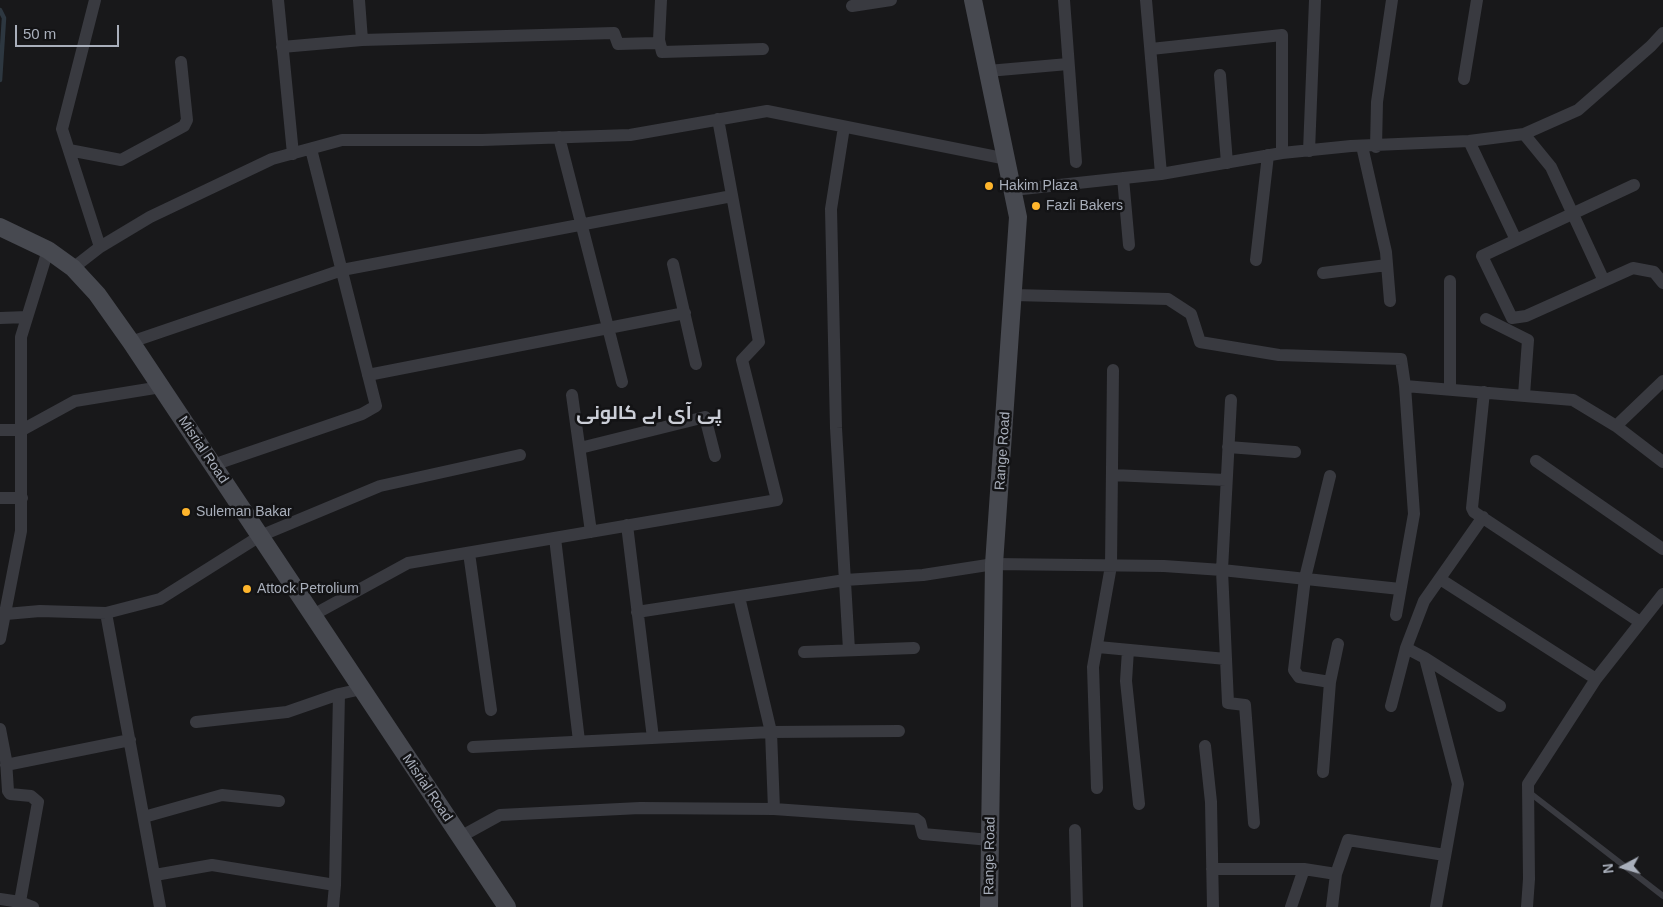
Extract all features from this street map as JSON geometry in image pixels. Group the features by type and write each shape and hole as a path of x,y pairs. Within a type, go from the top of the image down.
{"main road":[{"name":"Range Road","path":"973,0 1018,217 994,564 989,907"},
{"name":"Misrial Road","path":"0,227 48,250 73,268 97,294 132,342 507,907"}],"street":[{"path":"95,0 62,129 100,247"},
{"path":"278,0 293,154"},
{"path":"359,0 362,40"},
{"path":"661,0 660,49 667,53 763,49"},
{"path":"852,6 891,0"},
{"path":"1064,0 1076,162"},
{"path":"1146,0 1161,174"},
{"path":"1309,151 1315,0"},
{"path":"1376,147 1377,102 1392,0"},
{"path":"1464,79 1478,0"},
{"path":"282,47 362,40 614,33 618,44 655,43 660,40"},
{"path":"1013,190 1161,174 1282,153 1362,146 1376,147 1469,141 1524,134 1578,110 1651,46 1663,33"},
{"path":"1150,49 1282,35 1282,153"},
{"path":"68,150 122,160 184,126 187,120 181,62"},
{"path":"988,71 1068,64"},
{"path":"1220,75 1227,163"},
{"path":"73,268 100,247 150,217 272,159 342,140 630,135 767,111 1007,159"},
{"path":"313,615 408,563 776,500 742,360 759,342 718,119"},
{"path":"844,127 831,209 836,428 849,650"},
{"path":"1524,134 1551,166 1604,281"},
{"path":"559,137 622,382"},
{"path":"1469,141 1516,240"},
{"path":"1362,146 1387,264 1390,301"},
{"path":"213,465 362,414 376,406 311,149"},
{"path":"1256,260 1268,155"},
{"path":"1123,178 1129,245"},
{"path":"1634,184 1482,256 1512,318 1526,316 1633,268 1654,272 1663,283"},
{"path":"132,342 342,270 732,196"},
{"path":"0,639 21,531 21,337 48,250"},
{"path":"673,264 696,364"},
{"path":"1323,273 1387,264"},
{"path":"1450,281 1450,389"},
{"path":"1014,295 1168,299 1191,314 1200,342 1279,355 1401,359 1405,386 1414,514 1396,615"},
{"path":"368,375 685,313"},
{"path":"0,318 27,317"},
{"path":"1486,319 1528,340 1524,395"},
{"path":"1097,788 1093,667 1111,566 1113,370"},
{"path":"1616,426 1663,381"},
{"path":"1405,386 1573,400 1616,426 1663,462"},
{"path":"0,430 22,430 75,402 161,387"},
{"path":"1484,392 1472,508 1474,512 1640,622"},
{"path":"572,395 591,532"},
{"path":"1231,400 1222,570 1228,704 1245,705 1254,823"},
{"path":"580,448 705,417 715,456"},
{"path":"1228,447 1295,452"},
{"path":"6,614 40,611 106,613 160,599 260,536 380,486 520,455"},
{"path":"1536,461 1663,549"},
{"path":"1112,475 1226,480"},
{"path":"1330,476 1305,578 1294,670 1299,676 1330,682"},
{"path":"0,498 22,498"},
{"path":"1391,706 1406,648 1424,601 1483,517"},
{"path":"627,525 653,738"},
{"path":"555,538 579,741"},
{"path":"469,553 491,710"},
{"path":"638,612 845,580 923,575 994,564 1222,570 1400,589"},
{"path":"1440,579 1596,679"},
{"path":"1527,907 1530,793 1528,784 1596,679 1663,594"},
{"path":"739,597 772,732 774,809"},
{"path":"106,613 160,907"},
{"path":"1323,772 1330,682 1338,644"},
{"path":"1098,647 1226,659"},
{"path":"804,652 914,648"},
{"path":"1406,648 1500,706"},
{"path":"1128,650 1126,682 1139,804"},
{"path":"1425,658 1458,784 1436,907"},
{"path":"196,722 287,712 339,694 362,689"},
{"path":"333,907 339,694"},
{"path":"0,729 6,765 7,786 5,794 31,796 38,802 20,904"},
{"path":"473,747 772,732 899,731"},
{"path":"6,765 130,740"},
{"path":"1205,746 1211,802 1213,907"},
{"path":"144,817 222,795 279,801"},
{"path":"460,838 500,815 640,808 774,809 916,819 920,822 923,834 990,840"},
{"path":"1075,830 1077,907"},
{"path":"1332,907 1336,874 1348,840 1445,855"},
{"path":"155,875 212,865 334,884"},
{"path":"1212,869 1304,869 1336,874"},
{"path":"1291,907 1304,869"},
{"path":"0,899 33,907"}],"lane":[{"path":"1530,793 1663,896"}],"waterway":[{"path":"0,10 4,18 0,80"}],"place":[{"name":"Hakim Plaza","path":"989,186"},
{"name":"Fazli Bakers","path":"1036,206"},
{"name":"Suleman Bakar","path":"186,512"},
{"name":"Attock Petrolium","path":"247,589"}],"district":[{"name":"پی آی اے کالونی","path":"649,414"}]}
